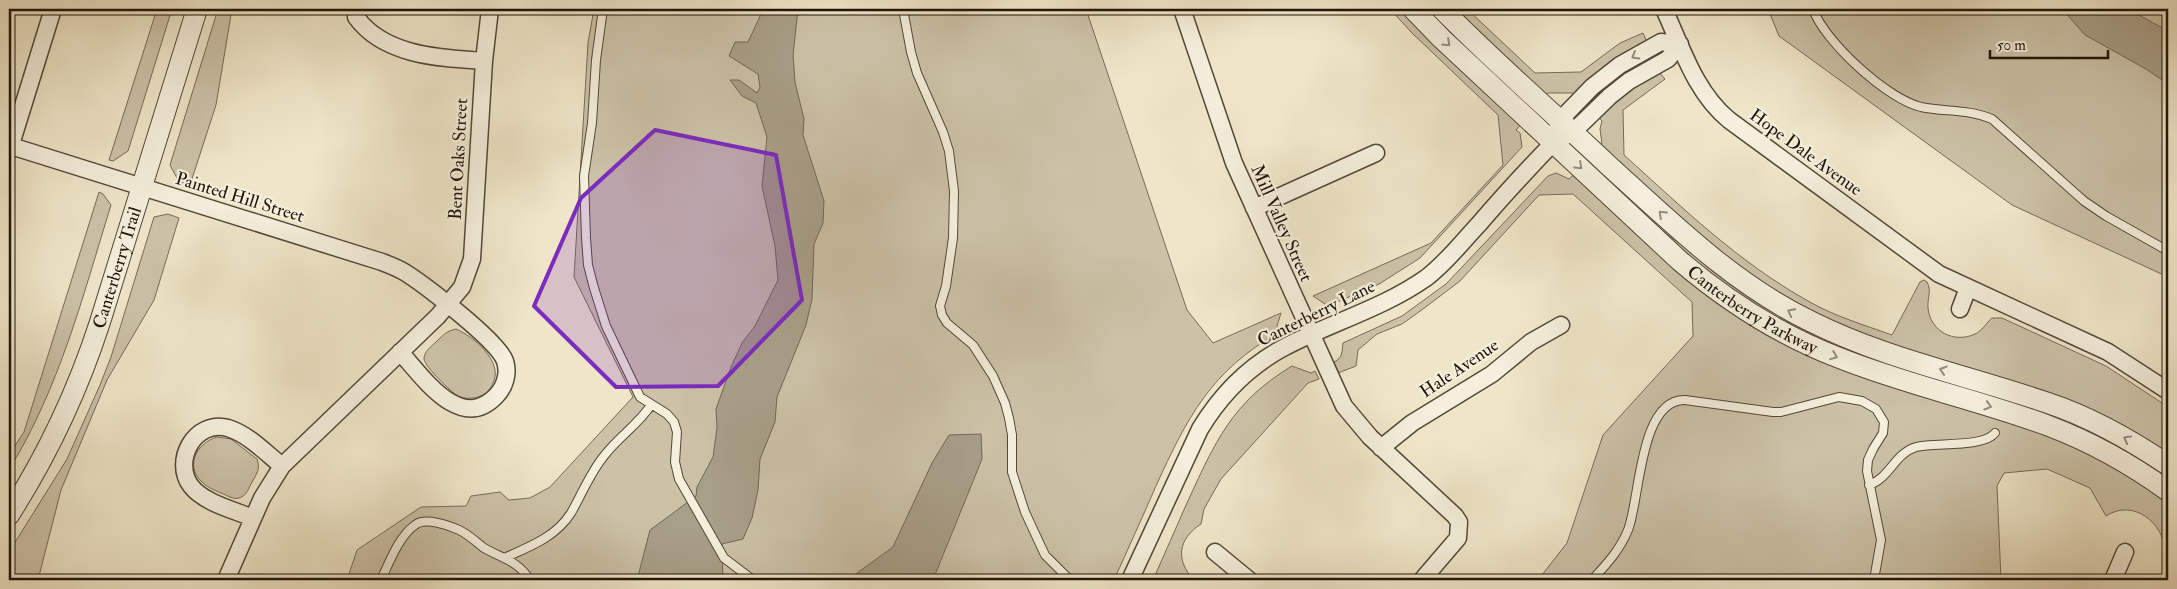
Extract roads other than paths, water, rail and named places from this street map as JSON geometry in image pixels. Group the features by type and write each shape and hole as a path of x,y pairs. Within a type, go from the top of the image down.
{"street":[{"path":"10,148 54,9"},
{"name":"Canterberry Trail","path":"9,515 41,461 70,402 94,339 197,9"},
{"name":"Bent Oaks Street","path":"226,580 264,493 282,466 448,305 462,287 472,259 484,61 490,9"},
{"name":"Canterberry Parkway","path":"1413,9 1694,273 1738,305 1809,345 1855,364 2051,427 2114,457 2168,491"},
{"name":"Canterberry Parkway","path":"1442,9 1706,254 1740,280 1790,311 1854,341 2067,410 2124,438 2168,465"},
{"name":"Hope Dale Avenue","path":"1664,9 1702,90 1721,114 1939,274 2108,352 2168,391"},
{"name":"Mill Valley Street","path":"1186,10 1222,134 1310,335 1344,406 1360,427 1455,516 1459,522 1458,538 1422,580"},
{"path":"356,17 363,27 377,38 400,48 431,57 484,61"},
{"name":"Canterberry Lane","path":"1130,580 1196,436 1213,409 1233,386 1252,369 1283,348 1401,293 1428,276 1448,258 1567,126 1629,81 1668,59 1680,44"},
{"name":"Painted Hill Street","path":"10,148 394,266 417,280 448,305"},
{"path":"1254,208 1376,153"},
{"path":"1960,308 1968,288"},
{"path":"400,352 445,399 458,407 478,407 497,395 502,389 506,375 505,362 500,352 448,305"},
{"name":"Hale Avenue","path":"1381,448 1412,424 1492,374 1531,342 1561,325"},
{"path":"253,518 208,499 195,490 188,481 184,470 187,449 191,442 203,431 223,427 236,431 282,466"},
{"path":"1215,552 1249,580"},
{"path":"2113,580 2125,552"}],"lane":[{"path":"603,9 598,38 592,123 584,176 588,265 606,326 640,398 667,414 674,422 677,432 675,462 677,471 689,494 724,558 753,580"},
{"path":"903,9 917,73 932,104 947,144 954,191 953,238 946,286 940,306 942,315 947,324 974,345 993,376 1005,403 1009,418 1012,436 1012,472 1025,512 1045,555 1070,580"},
{"path":"1813,9 1817,19 1836,45 1881,85 1905,101 1917,106 1976,113 1992,119 2084,201 2106,216 2168,251"},
{"path":"1592,580 1616,553 1628,531 1645,449 1656,420 1669,405 1681,400 1781,412 1839,397 1854,398 1870,404 1881,415 1885,427 1868,460 1869,485 1881,540 1874,580"},
{"path":"504,558 549,536 562,524 604,456 618,440 641,420 651,405"},
{"path":"1869,485 1881,480 1895,461 1909,450 1936,444 1987,440 1995,433"},
{"path":"381,580 407,532 416,524 424,522 436,522 459,530 482,546 517,564 530,580"}]}
